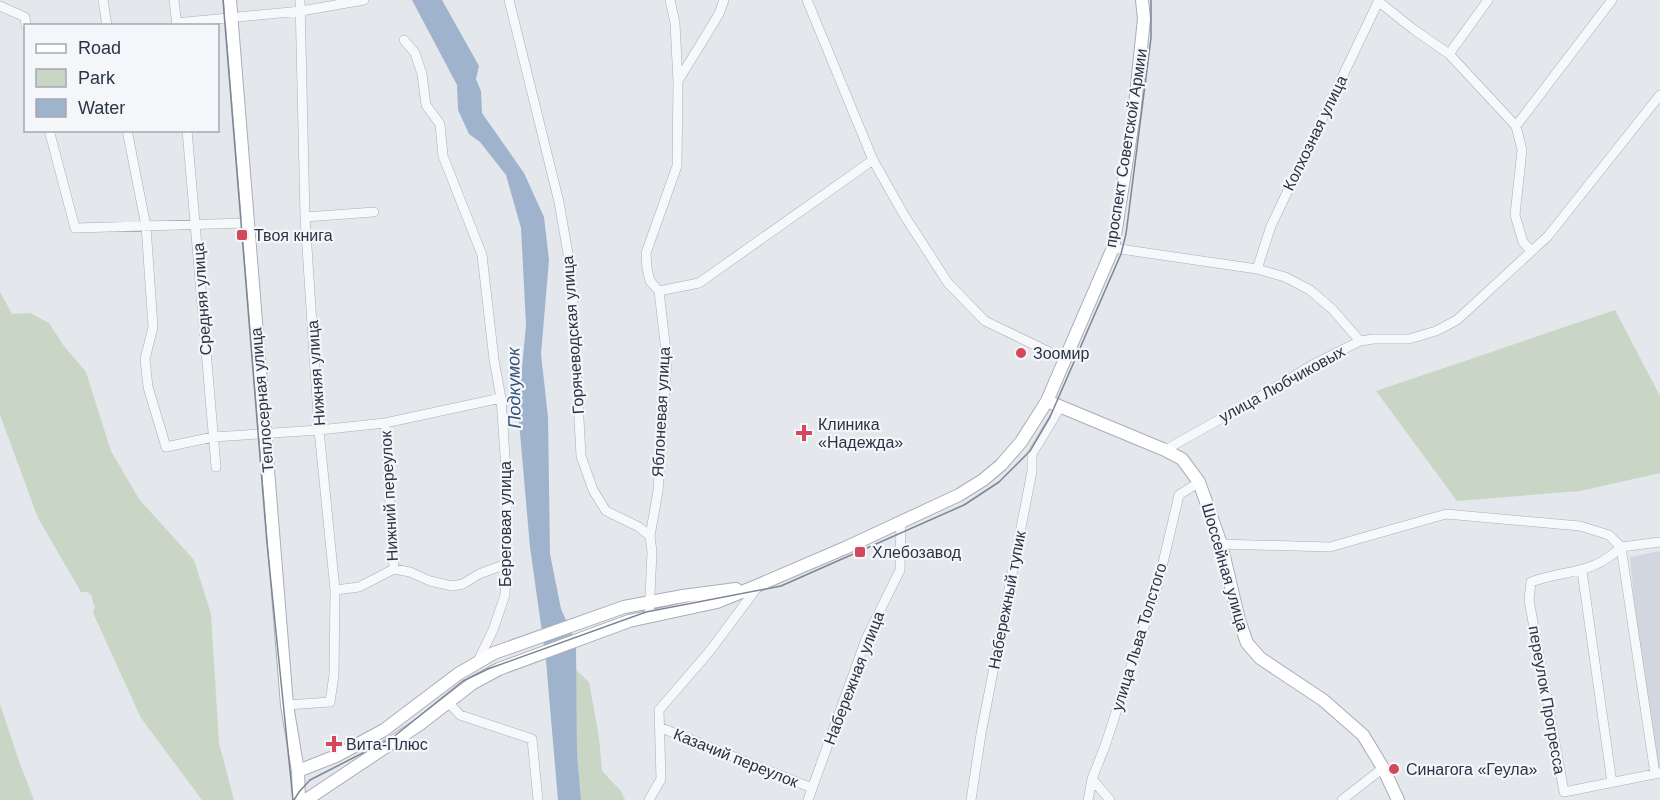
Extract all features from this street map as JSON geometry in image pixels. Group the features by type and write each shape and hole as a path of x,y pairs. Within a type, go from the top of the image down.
{"main road":[{"name":"Теплосерная улица","path":"230,0 287,705 298,771 299,800"},
{"name":"проспект Советской Армии","path":"306,800 420,724 472,683 499,669 629,621 717,602 759,585 958,495 983,480 1001,465 1021,442 1047,401 1113,248 1134,114 1144,19 1142,0"},
{"name":"Шоссейная улица","path":"1047,401 1182,459 1199,482 1221,544 1239,620 1247,643 1260,658 1323,700 1363,735 1383,768 1398,800"},
{"name":"проспект Советской Армии","path":"298,771 336,756 384,730 458,674 494,653 624,607 759,585"}],"street":[{"path":"103,0 107,24"},
{"path":"174,0 176,24 301,11 364,0"},
{"name":"Нижняя улица","path":"287,705 330,702 334,675 334,590 319,430 305,216 300,0"},
{"name":"Горячеводская улица","path":"509,0 558,202 571,271 581,456 593,490 606,511 639,527 650,536"},
{"name":"Яблоневая улица","path":"649,616 652,552 650,536 657,492 667,360 659,291 650,281 646,253 677,166 678,82 675,24 670,0"},
{"path":"678,82 719,14 724,0"},
{"path":"807,0 873,160 904,215 948,283 985,321 1064,359"},
{"path":"1449,54 1488,0"},
{"path":"1516,126 1611,0"},
{"path":"1378,1 1449,54 1516,126 1522,150 1515,215 1523,242 1531,251"},
{"name":"Колхозная улица","path":"1257,268 1271,226 1378,1"},
{"path":"0,6 25,17 26,24"},
{"name":"Береговая улица","path":"404,40 415,53 422,74 426,105 440,124 443,156 482,255 494,360 501,398 507,485 505,595 493,630 478,661"},
{"name":"улица Любчиковых","path":"1165,450 1312,365 1360,341 1409,339 1436,331 1457,320 1548,236 1660,95"},
{"path":"50,132 75,228 247,223"},
{"path":"127,132 146,226 153,327 145,359 148,387 166,447 213,437 385,423 501,398"},
{"name":"Средняя улица","path":"187,132 216,467"},
{"path":"659,291 699,283 873,160"},
{"path":"305,216 374,212"},
{"path":"1113,248 1257,268 1285,277 1310,290 1332,309 1360,341"},
{"name":"Набережный тупик","path":"971,800 981,734 1032,471 1032,454 1061,406"},
{"name":"Нижний переулок","path":"385,423 394,569"},
{"name":"улица Льва Толстого","path":"1088,800 1092,780 1158,584 1179,495 1199,482"},
{"path":"1221,544 1330,547 1446,514 1580,526 1609,535 1620,547 1657,774"},
{"name":"Набережная улица","path":"808,800 866,639 900,570 901,521"},
{"path":"1612,783 1582,571 1608,559 1620,547 1660,542"},
{"path":"334,590 358,587 394,569 452,586 463,584 479,574 506,564"},
{"name":"переулок Прогресса","path":"1582,571 1548,576 1531,582 1529,600 1564,792 1657,774"},
{"path":"649,800 661,779 659,710 709,652 759,585"},
{"path":"448,702 460,715 532,739 538,800"},
{"name":"Казачий переулок","path":"659,727 812,788"},
{"path":"1342,800 1383,768"},
{"path":"1092,780 1110,800"}],"shaded area":[{"path":"1660,551 1660,770 1655,771 1638,641 1630,557"}],"green space":[{"path":"0,292 12,314 30,313 49,323 64,346 86,372 111,451 139,499 194,560 211,614 219,743 234,800 202,800 141,718 93,613 95,606 92,596 87,592 81,592 38,518 0,415"},
{"path":"1615,310 1660,396 1660,473 1580,491 1457,501 1376,391"},
{"path":"576,670 589,682 599,737 602,771 621,791 625,800 581,800 577,753"},
{"path":"0,704 19,761 34,800 0,800"}],"water":[{"name":"Подкумок","path":"412,0 442,0 479,66 476,79 481,91 482,113 524,173 544,217 549,260 541,354 548,417 550,554 561,609 576,643 577,753 581,800 558,800 546,661 530,547 518,410 526,325 521,228 506,175 480,142 469,134 458,110 457,85"}],"tram line":[{"path":"223,0 267,543 293,800"},
{"path":"294,800 310,780 392,738 463,681 488,669 646,612 781,586 964,505 999,482 1030,451 1050,417 1121,254 1126,234 1151,38 1151,0"}],"place":[{"name":"Твоя книга","path":"242,235"},
{"name":"Зоомир","path":"1021,353"},
{"name":"Клиника «Надежда»","path":"804,433"},
{"name":"Хлебозавод","path":"860,552"},
{"name":"Вита-Плюс","path":"334,744"},
{"name":"Синагога «Геула»","path":"1394,769"}]}
